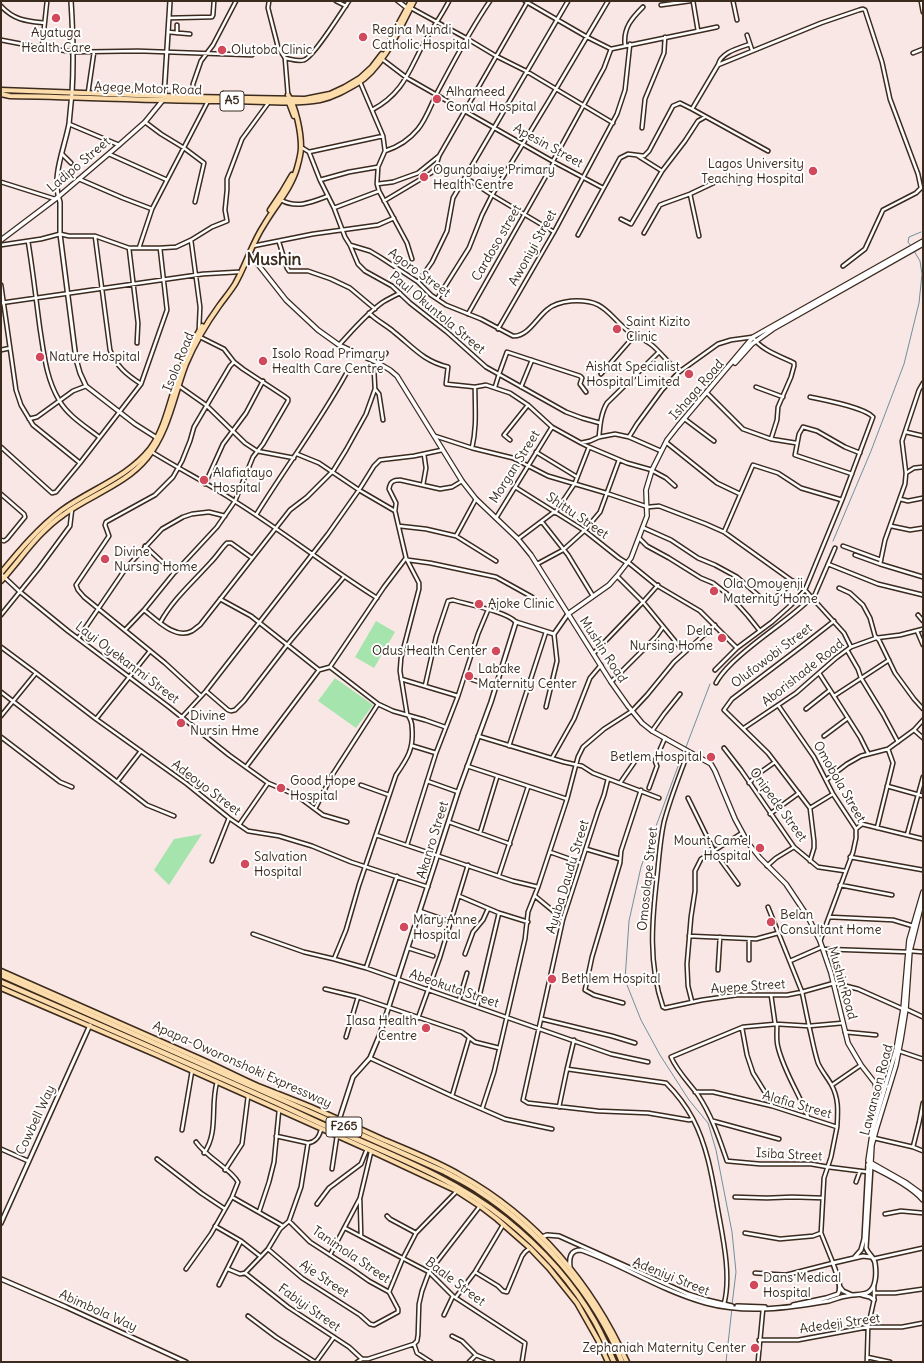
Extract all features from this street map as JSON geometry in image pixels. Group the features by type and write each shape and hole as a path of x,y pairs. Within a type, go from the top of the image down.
{"highway":[{"name":"Apapa-Oworonshoki Expressway","path":"1,975 439,1169 477,1190 510,1215 560,1263 579,1287 599,1317 622,1362"},
{"name":"Apapa-Oworonshoki Expressway","path":"1,982 272,1100 412,1164 468,1193 506,1220 536,1247 557,1270 595,1321 614,1362"}],"main road":[{"name":"Agege Motor Road","path":"1,90 72,95 164,98 192,97 320,100 339,94 360,82 373,70 382,59 409,8 411,1"},
{"name":"Agege Motor Road","path":"1,94 10,96 88,94 208,101 269,102 311,98 330,94 360,78 380,57 414,1"},
{"name":"Ladipo Street","path":"2,237 56,198 119,145 145,122 164,98"},
{"name":"Isolo Road","path":"2,576 63,514 113,483 136,464 157,438 188,358 199,334 235,284 252,246 290,185 296,172 301,147 298,122 290,99"},
{"name":"Isolo Road","path":"2,576 38,532 53,517 71,504 131,474 152,452 165,427 184,362 199,334 231,285 255,235 286,186 296,165 299,148 290,99"},
{"name":"Ishaga Road","path":"653,471 667,443 678,428 755,341 782,323 922,243"},
{"name":"Ishaga Road","path":"569,613 572,613 588,603 609,587 628,563 640,539 649,514 647,486 661,451 673,431 753,337 907,252"},
{"name":"Mushin Road","path":"249,253 286,300 318,330 339,345 378,363 397,376 462,481 476,499 518,539 537,564 611,682 642,723 652,731 688,753 710,764 742,833 754,851 767,866 779,876 794,894 808,917 820,941 828,964 848,1043 861,1065 875,1083"},
{"name":"Ishaga Road","path":"569,613 593,597 614,580 628,563 638,542 647,516 648,506"},
{"name":"Lawanson Road","path":"870,1161 880,1114 899,1051 905,1009 909,951 913,926 923,892"},
{"name":"Lawanson Road","path":"909,951 923,899"},
{"name":"Apapa-Oworonshoki Expressway","path":"1,972 197,1057 257,1086 415,1153 461,1175 505,1205 542,1236 570,1267 599,1307 627,1362"},
{"name":"Apapa-Oworonshoki Expressway","path":"1,988 90,1025 321,1130 369,1150 456,1191 480,1206 503,1225 530,1248 549,1268 577,1303 598,1340 608,1362"},
{"name":"Lawanson Road","path":"870,1161 873,1128 896,1050 905,1009"},
{"path":"879,1107 875,1083 886,1086"},
{"path":"870,1161 923,1195"},
{"path":"869,1166 904,1183 923,1200"}],"street":[{"path":"42,48 47,1"},
{"path":"56,198 56,179 68,124 72,95 74,52 71,1"},
{"path":"164,98 170,1"},
{"path":"168,18 212,17 214,15 214,1"},
{"path":"192,97 196,72 201,61 213,45 236,1"},
{"path":"269,1 268,8 278,48 285,58 290,99"},
{"path":"336,1 346,6"},
{"path":"285,58 304,60 309,58 349,1"},
{"path":"398,1 438,22 496,56 526,71 612,123"},
{"path":"372,110 385,104 407,78 425,40 438,22 449,1"},
{"path":"385,151 397,147 411,136 423,122 466,38 490,1"},
{"path":"418,282 432,262 447,231 453,198 568,1"},
{"path":"437,299 469,248 492,195 608,1"},
{"path":"660,6 690,1"},
{"path":"693,1 698,31"},
{"path":"733,1 737,20"},
{"path":"921,1 923,12"},
{"path":"384,201 422,180 435,168 439,156 527,2 587,37 611,48 717,27"},
{"path":"1,6 9,15 24,20 44,23"},
{"path":"625,45 626,29 632,19 643,7"},
{"path":"718,65 821,23 859,10 865,10 882,62 890,99 918,174 920,188 916,193 882,210 865,249 843,266"},
{"path":"177,25 177,33"},
{"path":"168,32 190,34"},
{"path":"747,35 752,50"},
{"path":"642,128 645,99 664,53 666,43 665,37"},
{"path":"1,40 42,48 74,52 166,52 252,55"},
{"name":"Awoniyi Street","path":"498,329 554,232 623,100 630,44"},
{"path":"692,109 718,65 720,58 750,44"},
{"name":"Cardoso street","path":"468,314 604,68 611,48"},
{"path":"913,53 923,49"},
{"path":"88,94 94,52"},
{"name":"Apesin Street","path":"382,59 407,78 603,188"},
{"path":"360,82 383,136 385,151 378,167 377,184 379,191 407,243 412,260"},
{"path":"139,248 152,208 208,101"},
{"path":"1,245 60,234 69,236 95,236 129,248 176,247 212,227 227,221 225,210 227,179 242,139 269,102"},
{"path":"578,235 620,158 628,154 644,156 649,151 674,106 680,103 768,151"},
{"path":"620,219 631,224 662,171 698,121 706,116"},
{"path":"145,122 204,163 195,202"},
{"path":"68,124 119,145"},
{"path":"301,147 308,152 383,136"},
{"name":"Paul Okuntola Street","path":"308,152 334,208 346,241 350,245 358,264 365,271 388,283 410,303 447,332 481,363 498,374 566,412 582,418 600,422"},
{"path":"62,154 71,163"},
{"path":"108,154 167,180"},
{"path":"377,184 393,182 418,173 439,156"},
{"path":"638,156 662,171"},
{"path":"320,180 354,171 378,167"},
{"path":"418,173 422,180"},
{"path":"644,233 660,205 664,202 690,194 728,176 739,182"},
{"path":"465,177 554,232"},
{"path":"79,179 122,198 152,208"},
{"path":"1,182 56,198 60,202 60,234 76,359 80,373 86,386 157,438"},
{"path":"334,208 379,191"},
{"path":"690,194 699,236"},
{"path":"281,200 288,204 298,205 309,203 328,196"},
{"path":"252,246 279,242 313,234 378,225 394,218"},
{"path":"95,236 110,350 114,360 121,369 141,384"},
{"path":"124,630 144,610 174,572 217,527 235,501 250,463 288,401 288,399 284,396 234,362 224,349 199,334 200,307 191,240"},
{"path":"28,241 46,371 59,400 78,422 99,437"},
{"path":"279,242 289,271 308,271 331,279 350,288 375,309"},
{"name":"Agoro Street","path":"350,245 370,251 418,282 446,305 480,319 513,336 519,336 525,332 547,309 553,306 568,302 585,301 593,302 604,308 635,336"},
{"path":"129,248 138,322 137,343"},
{"path":"1,447 52,493 56,492 80,463 141,384 168,310 160,248"},
{"path":"2,303 133,284 238,272"},
{"path":"1,285 2,303 18,398 29,419 37,428 80,463"},
{"path":"339,345 370,313 383,302 400,293"},
{"path":"370,313 380,323 395,333 426,359 448,367 446,384 456,386 486,386 510,393 528,405 552,427 589,447 619,460 653,471 666,478 675,486"},
{"path":"601,374 635,336 648,342 678,372"},
{"path":"629,437 650,405 678,372 718,344 753,337 755,341 773,353 794,363 791,377 778,407 777,420 771,439"},
{"path":"1,350 10,348"},
{"path":"496,388 498,374 507,352 580,376 582,378 580,384 586,392"},
{"path":"599,437 600,422 607,403 659,352"},
{"path":"144,610 160,623 177,633 191,631 200,625 290,510 307,497 333,471 366,414 375,390 374,370 386,353"},
{"path":"521,387 532,360"},
{"path":"201,696 150,650 84,597 76,585 109,536 105,525 106,522 155,495 168,483 178,469 190,441 194,427 230,366 234,362"},
{"path":"256,515 297,454 346,374"},
{"path":"205,484 223,444 231,431 246,413 263,381"},
{"path":"880,564 885,540 905,484 906,473 902,441 919,390 923,383"},
{"path":"29,419 37,417 59,400 86,386"},
{"path":"178,386 206,405 245,444 257,451 294,458"},
{"path":"472,448 477,417 475,386"},
{"path":"756,387 783,397"},
{"path":"375,390 379,394 383,420"},
{"path":"708,394 743,429 771,439 796,443"},
{"path":"715,670 737,648 791,605 805,590 842,500 873,418 872,415 841,404 810,397"},
{"path":"510,440 504,435 528,405"},
{"path":"686,420 714,441"},
{"name":"Morgan Street","path":"496,518 552,427"},
{"path":"852,474 795,455 796,443 799,434 803,428 817,431 845,448 860,453"},
{"path":"906,432 923,436"},
{"path":"582,443 599,437 615,434 629,437 661,451"},
{"path":"434,436 472,448 513,458 548,476 648,506 659,506 724,532 805,590 844,633 851,647"},
{"path":"667,443 717,483 740,494"},
{"path":"518,539 554,513 575,483 589,447"},
{"path":"182,717 206,690 328,534 374,466 380,460 442,450"},
{"path":"152,452 178,469 235,501 344,577 377,598"},
{"path":"536,452 577,478"},
{"path":"297,454 319,463 333,471 359,490 395,511"},
{"path":"423,484 426,468 424,454"},
{"path":"537,564 563,550 584,531 600,512 619,460"},
{"path":"724,532 752,465 778,473 801,488 842,500"},
{"path":"906,473 914,468 923,467"},
{"path":"334,958 346,930 396,775 405,762 412,746 412,719 407,714 400,671 401,658 419,589 419,583 407,559 395,511 396,503 389,489 391,482 394,480 423,484 435,489 446,489 462,481"},
{"name":"Shittu Street","path":"515,487 584,531 658,585 700,611 737,648"},
{"path":"1,494 24,514 25,517 7,539 4,541 1,540"},
{"path":"900,499 908,501 923,498"},
{"path":"456,536 476,499"},
{"path":"1,615 39,568 70,526 72,508"},
{"path":"78,638 126,568 162,529 183,516 192,514 209,512 224,516"},
{"path":"542,522 576,566 593,597"},
{"path":"399,526 426,529 456,536 496,561"},
{"path":"891,526 906,529 923,528"},
{"path":"644,528 671,540 698,558 737,577 766,602 769,602 778,595 793,581"},
{"path":"640,539 647,546 701,578 713,583 731,597 760,631"},
{"path":"160,623 170,607 227,543 231,543 252,558"},
{"path":"145,546 174,572"},
{"path":"843,546 882,559"},
{"path":"716,683 721,674 744,651 798,611 812,598 835,548"},
{"path":"855,556 923,576"},
{"path":"407,559 496,577 532,597"},
{"path":"246,766 319,670 330,667 388,581 407,559"},
{"path":"828,564 878,584 923,595"},
{"name":"Layi Oyekanmi Street","path":"2,576 78,638 182,717 229,755 268,783 296,795 323,815 347,822"},
{"path":"206,690 228,710 235,710 244,701 287,645 344,577"},
{"path":"618,577 643,602 684,652"},
{"path":"594,653 658,585"},
{"path":"839,588 850,593 863,605 870,618 876,638 880,640 889,660 906,688 923,709"},
{"path":"220,599 245,611 319,670"},
{"path":"425,686 436,637 448,601 453,600 511,617 516,622 554,634"},
{"path":"408,845 436,753 488,610"},
{"path":"546,707 558,661 554,634 569,613"},
{"path":"918,615 923,621"},
{"name":"Olufowobi Street","path":"744,728 724,710 732,699 834,621"},
{"name":"Akanro Street","path":"339,1120 353,1077 370,1058 389,1008 458,792 516,622"},
{"path":"482,1109 489,1090 525,939 528,912 550,852 567,799 578,757 583,748 604,729 632,710 684,652 714,625"},
{"path":"611,682 664,627"},
{"name":"Aborishade Road","path":"744,728 796,693 851,647 876,638 923,629"},
{"path":"917,631 923,645"},
{"path":"509,746 546,632"},
{"name":"Adeoyo Street","path":"1,647 36,672 96,720 187,784 229,818 248,831 278,836 317,847 346,860 428,887"},
{"path":"96,720 150,650"},
{"path":"847,650 858,669 861,678 898,742"},
{"path":"834,696 889,660"},
{"path":"552,758 574,719 590,678 601,665"},
{"path":"330,667 378,704 392,711 407,714 445,727"},
{"path":"1,716 36,672"},
{"path":"819,673 865,745 868,753"},
{"path":"464,677 495,687"},
{"path":"401,679 458,696"},
{"path":"806,709 830,690"},
{"path":"1,692 149,806 174,816"},
{"path":"652,731 680,694"},
{"path":"315,809 331,777 378,704"},
{"name":"Omobola Street","path":"778,705 807,748 833,794 856,829 855,845 820,941"},
{"path":"824,736 848,718"},
{"path":"826,780 847,764 861,756 888,749 914,730 923,720"},
{"path":"744,728 775,762 810,808 814,841 814,848 810,860"},
{"path":"914,730 923,738"},
{"path":"478,736 582,766 593,773 659,798"},
{"path":"1,737 60,782 72,787"},
{"path":"649,788 657,766 655,761 665,738"},
{"path":"412,746 436,753"},
{"name":"Onipede Street","path":"724,748 794,847 818,866 845,871"},
{"path":"877,828 893,763 888,749"},
{"path":"117,782 141,751"},
{"name":"Omosolape Street","path":"663,1007 652,954 655,889 664,821 688,753"},
{"path":"620,783 638,757"},
{"path":"749,783 758,774 775,762"},
{"path":"467,766 567,799"},
{"path":"480,833 497,777"},
{"path":"908,835 917,794 923,777"},
{"name":"Ayuba Daudu Street","path":"559,1107 528,1103 523,1100 563,919 608,779"},
{"path":"427,781 458,792"},
{"path":"239,825 268,783"},
{"path":"361,785 389,795"},
{"path":"887,786 923,796"},
{"path":"499,875 528,787"},
{"path":"622,1003 594,995 585,990 592,957 620,863 621,851 641,790"},
{"path":"770,814 799,793"},
{"path":"810,808 833,794"},
{"path":"688,798 714,851 738,884"},
{"path":"850,799 862,824 923,839"},
{"path":"212,861 229,818"},
{"path":"449,822 510,844"},
{"path":"856,829 862,824"},
{"path":"692,1002 688,980 689,936 695,891 695,871 701,859 742,833"},
{"path":"376,835 538,887"},
{"path":"767,866 776,858 794,847"},
{"path":"586,849 620,859"},
{"path":"550,852 581,863"},
{"path":"850,857 923,870"},
{"path":"418,1018 468,865"},
{"path":"366,968 396,876"},
{"path":"840,885 892,895"},
{"path":"459,896 499,913 528,922"},
{"path":"535,896 563,919"},
{"name":"Alafia Street","path":"695,1092 713,1092 772,1106 837,1127 838,1106 832,1085 818,1062 802,992 768,907"},
{"path":"465,954 473,932 483,920 488,908"},
{"path":"420,911 450,922"},
{"path":"477,1006 499,913"},
{"path":"829,917 893,920 913,926"},
{"path":"689,936 756,939 778,932"},
{"name":"Abeokuta Street","path":"253,934 304,952 334,958 366,968 611,1054 648,1062"},
{"path":"718,970 720,937"},
{"path":"749,939 749,960"},
{"path":"408,948 433,956"},
{"path":"790,961 822,948 923,952"},
{"path":"459,1000 467,973"},
{"path":"834,983 858,989 923,1017"},
{"name":"Ayepe Street","path":"663,1007 665,1008 737,995 771,995 802,992 834,983"},
{"path":"325,989 358,997 462,1032 475,1042 499,1048"},
{"path":"771,995 778,1048 808,1117"},
{"path":"346,1038 358,997"},
{"path":"542,1019 635,1043"},
{"path":"779,1138 712,1121 695,1092 671,1057 742,1028 776,1024 809,1026 843,1023"},
{"name":"Cowbell Way","path":"1,1223 17,1191 28,1161 33,1155 90,1025"},
{"path":"742,1028 752,1073 771,1102 772,1106"},
{"path":"845,1032 876,1035"},
{"path":"452,1096 469,1038"},
{"path":"574,1040 559,1107 598,1111 648,1113 689,1120 693,1119"},
{"path":"899,1051 923,1059"},
{"path":"370,1058 505,1119 552,1129"},
{"path":"832,1085 861,1065"},
{"path":"567,1069 666,1083 683,1102 693,1119 709,1162 724,1243 726,1276 725,1305"},
{"path":"182,1130 192,1071"},
{"path":"204,1153 212,1135 217,1082"},
{"path":"225,1170 242,1144 248,1096"},
{"path":"913,1148 923,1103"},
{"path":"260,1212 274,1162 279,1110"},
{"name":"Isiba Street","path":"712,1121 727,1161 760,1164 811,1164 828,1168 868,1172"},
{"path":"837,1127 828,1168 824,1178 821,1233 833,1263 839,1285 843,1291 853,1295"},
{"path":"276,1136 308,1143 317,1139 321,1130"},
{"path":"332,1169 337,1136"},
{"path":"874,1138 923,1151"},
{"path":"186,1269 216,1226 237,1186 237,1180 204,1153 196,1142"},
{"path":"228,1269 240,1274 245,1273 268,1249 283,1226 289,1221 301,1187 308,1143"},
{"path":"1,1149 28,1161"},
{"path":"361,1236 360,1198 369,1150"},
{"path":"317,1204 329,1188 361,1164 369,1150"},
{"path":"157,1159 201,1193 225,1209"},
{"name":"Lawanson Road","path":"870,1161 866,1248 872,1258 875,1269 874,1286"},
{"path":"853,1259 861,1250 864,1239 869,1166"},
{"path":"856,1182 860,1171"},
{"path":"389,1292 403,1258 416,1234 456,1191"},
{"path":"735,1197 767,1198 792,1196 823,1198"},
{"path":"232,1197 283,1226"},
{"path":"330,1255 360,1198"},
{"path":"357,1362 362,1359 368,1359 414,1344 417,1341 422,1291 429,1272 480,1206"},
{"path":"885,1214 901,1211 923,1213"},
{"path":"387,1216 416,1234"},
{"name":"Tanimola Street","path":"289,1221 310,1242 369,1281 389,1292 398,1309"},
{"path":"444,1315 455,1296 475,1272 503,1225"},
{"path":"216,1226 241,1241 260,1256"},
{"name":"Baale Street","path":"345,1228 429,1272 455,1296 525,1343 522,1362"},
{"path":"745,1233 780,1239 813,1236 821,1233"},
{"name":"Adeniyi Street","path":"542,1236 559,1236 688,1294 725,1305"},
{"path":"219,1285 241,1241"},
{"path":"475,1272 507,1292 522,1256 530,1248"},
{"path":"755,1273 786,1275 863,1256 872,1258 923,1248"},
{"name":"Aje Street","path":"268,1249 302,1278 360,1315 370,1324 374,1325 393,1316 398,1312 398,1309"},
{"name":"Adeniyi Street","path":"570,1267 569,1258 571,1253 575,1250 581,1250 706,1303 744,1308 763,1309 808,1305 870,1292 874,1286"},
{"name":"Fabiyi Street","path":"245,1273 288,1307 349,1347 362,1359"},
{"name":"Abimbola Way","path":"1,1279 186,1362"},
{"name":"Adeniyi Street","path":"744,1308 796,1305 826,1298 838,1294 840,1291 839,1285"},
{"path":"867,1362 868,1327 874,1300 874,1286"},
{"path":"874,1293 895,1293 923,1289"},
{"path":"858,1295 866,1295 874,1300"},
{"path":"758,1362 763,1309"},
{"path":"248,1316 276,1337 315,1362 334,1337"},
{"name":"Adedeji Street","path":"760,1340 798,1340 868,1327 902,1327 923,1323"},
{"path":"452,1336 462,1341 476,1355 493,1362"},
{"path":"414,1344 417,1353 431,1362"},
{"path":"469,1362 476,1355"},
{"path":"867,1357 890,1362"},
{"path":"368,1359 372,1362"}],"green space":[{"path":"376,621 395,632 374,668 355,657"},
{"path":"335,678 373,705 356,728 318,701"},
{"path":"202,834 169,885 154,870 174,839"}],"waterway":[{"path":"911,246 908,242 909,237 921,232"},
{"path":"833,541 871,451 904,364 919,303 922,274 920,261 914,251"},
{"path":"686,747 710,684"},
{"path":"684,750 641,867 629,921 625,980 641,1020 660,1055 689,1100 708,1123 716,1150 732,1232 736,1272 732,1305"},
{"path":"726,1362 732,1308"}],"place":[{"name":"Ayatuga Health Care","path":"56,18"},
{"name":"Regina Mundi Catholic Hospital","path":"363,37"},
{"name":"Olutoba Clinic","path":"222,50"},
{"name":"Alhameed Conval Hospital","path":"437,99"},
{"name":"Lagos University Teaching Hospital","path":"813,171"},
{"name":"Ogungbaiye Primary Health Centre","path":"424,177"},
{"name":"Saint Kizito Clinic","path":"617,329"},
{"name":"Nature Hospital","path":"40,357"},
{"name":"Isolo Road Primary Health Care Centre","path":"263,361"},
{"name":"Aishat Specialist Hospital Limited","path":"689,374"},
{"name":"Alafiatayo Hospital","path":"204,480"},
{"name":"Divine Nursing Home","path":"105,559"},
{"name":"Ola Omoyenji Maternity Home","path":"714,591"},
{"name":"Ajoke Clinic","path":"479,604"},
{"name":"Dela Nursing Home","path":"722,638"},
{"name":"Odus Health Center","path":"496,651"},
{"name":"Labake Maternity Center","path":"469,676"},
{"name":"Divine Nursin Hme","path":"181,723"},
{"name":"Betlem Hospital","path":"711,757"},
{"name":"Good Hope Hospital","path":"281,788"},
{"name":"Mount Camel Hospital","path":"760,848"},
{"name":"Salvation Hospital","path":"245,864"},
{"name":"Belan Consultant Home","path":"771,922"},
{"name":"Mary Anne Hospital","path":"404,927"},
{"name":"Bethlem Hospital","path":"552,979"},
{"name":"Ilasa Health Centre","path":"426,1028"},
{"name":"Dans Medical Hospital","path":"754,1285"},
{"name":"Zephaniah Maternity Center","path":"755,1348"}],"district":[{"name":"Mushin","path":"274,260"}]}
